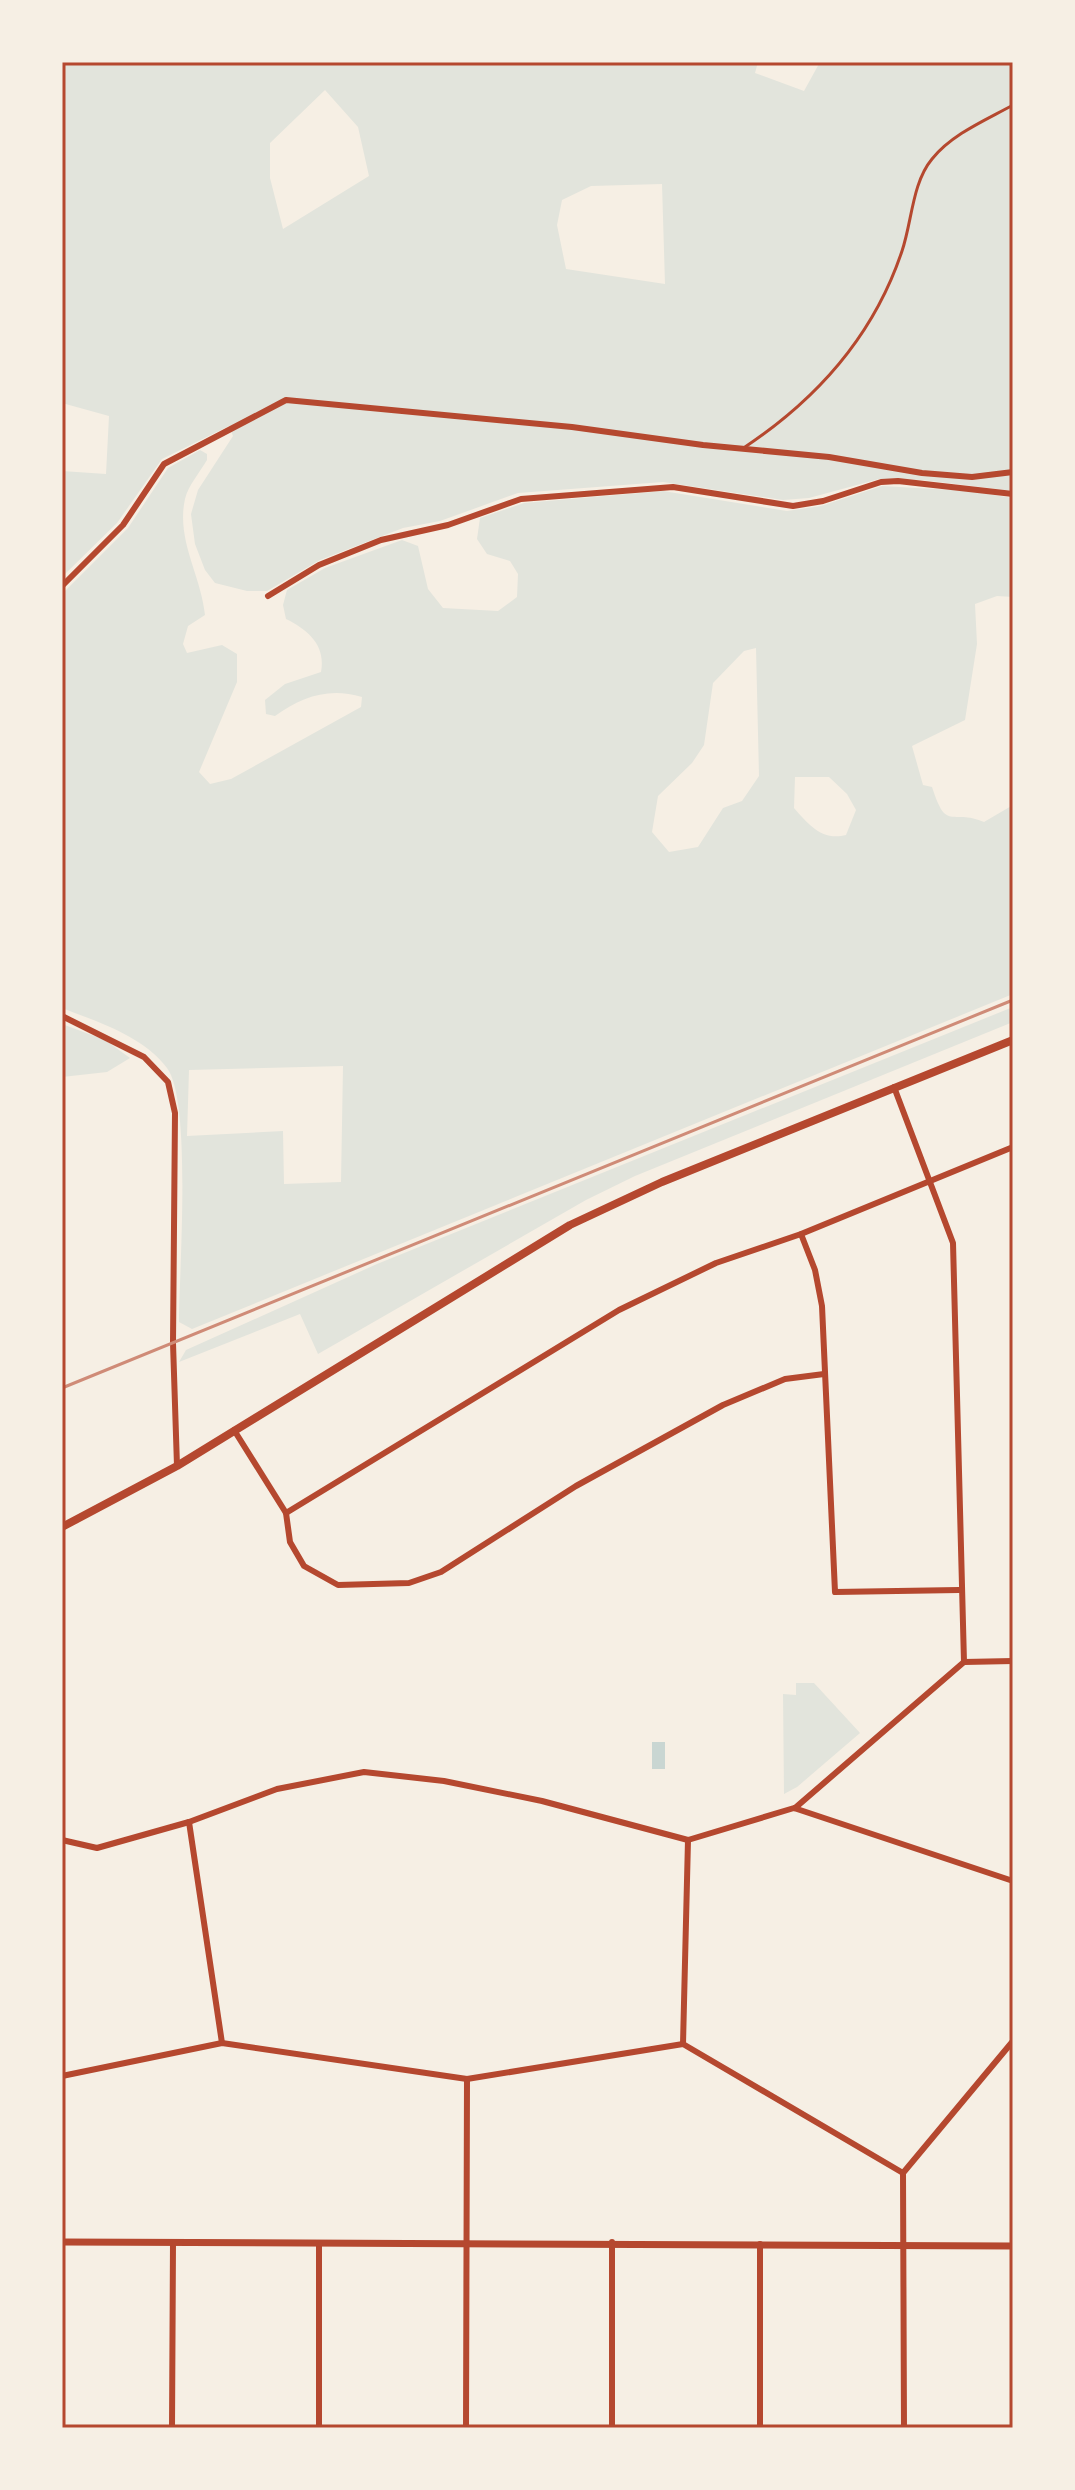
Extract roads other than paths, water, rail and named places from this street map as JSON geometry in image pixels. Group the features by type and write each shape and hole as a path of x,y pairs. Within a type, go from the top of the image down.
{"main road":[{"path":"62,1527 177,1466 570,1225 662,1182 1013,1040"}],"street":[{"path":"62,586 123,525 164,464 286,400 572,427 829,457 922,473 972,477 1013,472"},
{"path":"268,596 319,565 381,540 448,525 521,499 673,487 793,506 823,501 881,482 898,481 1013,494"},
{"path":"62,1016 144,1057 168,1082 175,1113 173,1343 177,1466"},
{"path":"894,1087 953,1243 959,1590 964,1662"},
{"path":"286,1513 619,1310 716,1263 801,1234 1013,1147"},
{"path":"801,1234 815,1270 822,1306 835,1592 959,1590"},
{"path":"234,1430 286,1513 290,1542 304,1566 338,1585 409,1583 441,1572 589,1478 723,1405 785,1379 824,1374"},
{"path":"62,1840 97,1848 189,1822 277,1789 364,1772 444,1781 542,1801 688,1840 794,1808 964,1662 1013,1661"},
{"path":"794,1808 1013,1881"},
{"path":"189,1822 222,2043"},
{"path":"683,2044 688,1840"},
{"path":"62,2076 222,2043 467,2079 683,2044 903,2173"},
{"path":"904,2428 903,2173 1013,2044"},
{"path":"466,2428 467,2079"},
{"path":"62,2242 1013,2246"},
{"path":"172,2428 173,2242"},
{"path":"612,2242 612,2428"},
{"path":"319,2243 319,2428"},
{"path":"760,2244 760,2428"}],"lane":[{"path":"743,449 811,398 861,332 895,270 924,172 934,156 956,138 1013,105"}],"railway":[{"path":"62,1388 1013,1000"}]}
